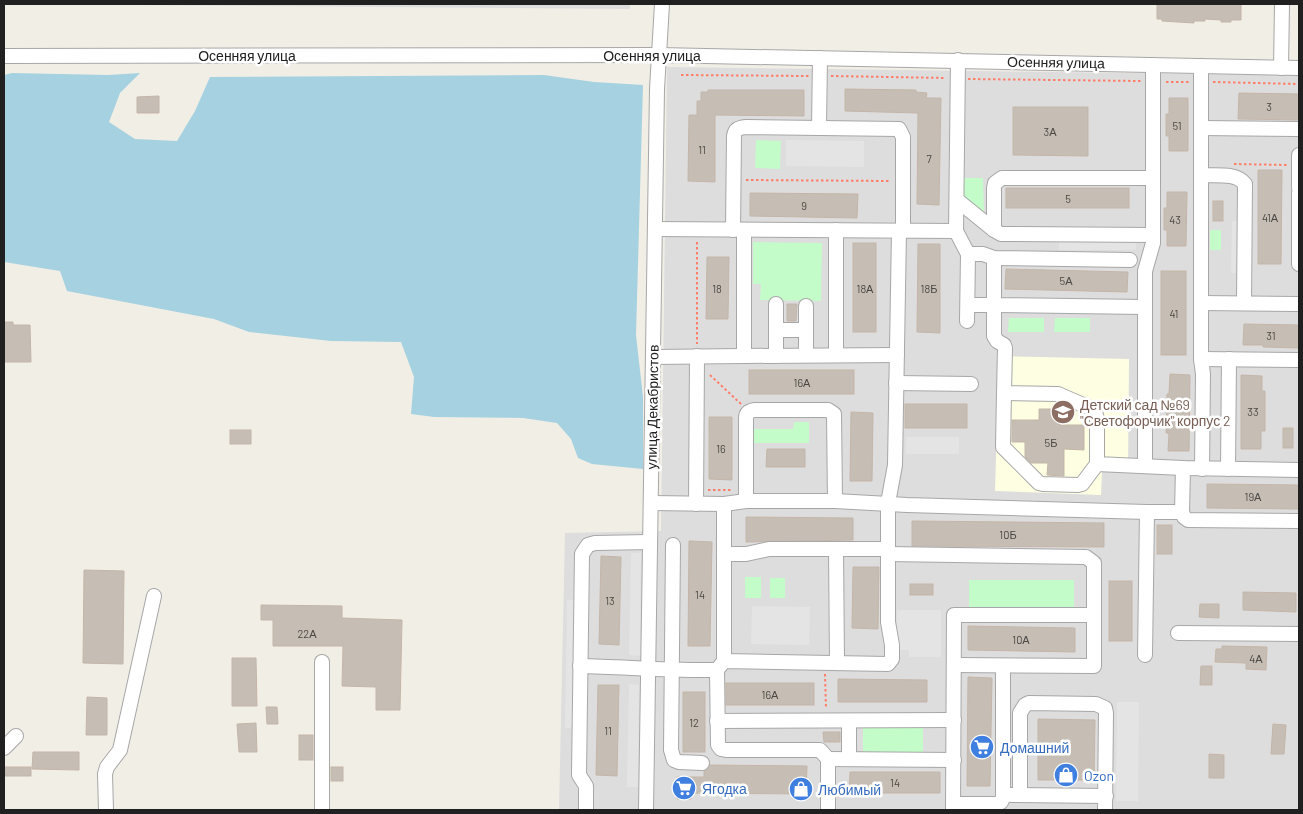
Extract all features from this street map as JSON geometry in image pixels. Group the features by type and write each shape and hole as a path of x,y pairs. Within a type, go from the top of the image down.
{"street":[{"name":"улица Декабристов","path":"646,810 657,89 662,4"},
{"path":"1282,4 1282,68"},
{"name":"Осенняя улица","path":"4,56 659,54 1299,68"},
{"path":"819,128 820,58"},
{"path":"958,60 956,231 968,254 967,321"},
{"path":"1145,466 1145,271 1153,243 1153,65"},
{"path":"1201,66 1202,468"},
{"path":"580,666 628,667 672,671 720,666 831,663 888,664 892,659 892,645 888,622 888,503 895,465 896,384 904,181 903,137 899,129 739,127 735,131 733,180 739,230 744,356"},
{"path":"1201,128 1299,129"},
{"path":"1299,155 1299,188"},
{"path":"1201,175 1235,177 1241,179 1245,184 1244,304"},
{"path":"994,230 994,188 995,183 1002,178 1153,178"},
{"path":"1299,193 1299,264"},
{"path":"957,200 1001,234 1153,235"},
{"path":"655,229 956,231"},
{"path":"836,230 836,355"},
{"path":"968,254 982,254 994,258 1130,260"},
{"path":"994,258 994,336 997,341 1004,345 1003,447 1043,484 1082,484 1097,464 1097,419 1093,411 1058,394 1004,393"},
{"path":"1201,303 1299,304"},
{"path":"776,304 776,356"},
{"path":"968,305 1145,307"},
{"path":"806,306 806,355"},
{"path":"776,330 806,330"},
{"path":"653,357 697,360 744,356 897,355"},
{"path":"1201,359 1299,360"},
{"path":"1228,469 1229,359"},
{"path":"696,497 697,360"},
{"path":"896,384 971,384"},
{"path":"746,501 746,414 754,410 828,410 834,414 835,501"},
{"path":"1097,464 1299,470"},
{"path":"1183,468 1182,512 1188,520 1299,521"},
{"path":"651,503 696,497 724,504 746,501 835,501 907,505 1182,512"},
{"path":"724,504 724,554 717,721 718,745 721,749 726,750 820,750 828,759 828,810"},
{"path":"1145,655 1147,512"},
{"path":"586,810 586,786 579,775 582,554 588,545 594,543 649,542"},
{"path":"673,545 672,756 674,760 679,762 702,763"},
{"path":"724,554 746,554 770,549 836,549 1086,557 1094,563 1094,666 954,665"},
{"path":"831,663 836,549"},
{"path":"106,810 105,774 107,766 120,750 154,596"},
{"path":"1003,666 1001,802 997,804 953,807 954,615 1094,616"},
{"path":"1178,632 1299,634"},
{"path":"322,662 322,810"},
{"path":"1020,794 1020,713 1024,705 1029,703 1096,704 1105,708 1106,713 1106,810"},
{"path":"717,721 954,720"},
{"path":"849,721 849,760"},
{"path":"4,748 16,736"},
{"path":"828,759 954,760"},
{"path":"1002,794 1106,796"}],"path":[{"path":"681,75 1299,84"},
{"path":"1230,164 1299,166"},
{"path":"733,180 904,181"},
{"path":"697,229 697,360 740,404 749,404"},
{"path":"696,497 731,490"},
{"path":"826,721 831,663"}],"shaded area":[{"path":"4,4 630,4 630,9"},
{"path":"667,67 1299,75 1299,810 559,810 565,533 661,531"},
{"path":"786,140 864,141 864,167 786,166"},
{"path":"1232,221 1239,221 1239,273 1231,273"},
{"path":"1059,241 1136,242 1136,250 1059,250"},
{"name":"Детский сад №69 \"Светофорчик\" корпус 2","path":"999,356 1129,359 1128,472 1102,472 1101,495 995,491"},
{"path":"906,437 959,437 959,454 906,454"},
{"path":"631,553 641,553 640,656 629,655"},
{"path":"567,600 575,600 573,728 565,728"},
{"path":"752,606 810,607 809,645 751,644"},
{"path":"897,610 941,610 941,657 909,657 909,650 897,650"},
{"path":"629,684 639,685 638,787 627,787"},
{"path":"1117,702 1139,702 1138,801 1116,801"}],"green space":[{"path":"756,140 781,141 780,169 755,168"},
{"path":"961,178 983,178 984,216 961,198"},
{"path":"1210,230 1221,230 1221,250 1210,250"},
{"path":"753,242 822,243 821,301 760,300 761,284 753,284"},
{"path":"1009,318 1044,318 1044,332 1008,332"},
{"path":"1055,318 1090,318 1090,332 1054,332"},
{"path":"794,422 809,422 809,443 750,443 750,429 793,429"},
{"path":"745,577 761,577 761,598 745,598"},
{"path":"770,578 785,578 785,598 770,598"},
{"path":"969,580 1074,580 1074,608 969,607"},
{"path":"863,724 923,725 923,757 863,757"}],"water":[{"path":"12,73 108,75 140,73 120,93 109,122 135,139 177,141 195,111 210,77 544,75 594,82 643,85 636,335 643,397 643,469 592,464 578,458 571,439 557,423 523,418 434,417 411,414 414,377 401,342 331,341 249,332 214,319 67,291 60,271 4,262 4,75"}],"building":[{"path":"1157,4 1241,4 1241,20 1221,22 1221,20 1205,19 1205,21 1194,21 1194,23 1162,21 1162,19 1157,19"},
{"path":"845,89 916,90 916,92 927,93 926,98 941,98 939,205 917,204 918,113 845,111"},
{"path":"708,90 804,90 804,116 715,115 715,182 688,181 689,115 697,115 697,101 701,101 701,92 708,92"},
{"path":"1239,93 1299,94 1299,120 1238,119"},
{"path":"159,96 159,113 137,113 137,97"},
{"path":"1169,98 1188,98 1188,151 1169,151 1169,136 1166,136 1166,114 1169,114"},
{"path":"1013,107 1088,107 1088,156 1013,155"},
{"path":"1258,170 1282,170 1281,264 1258,264"},
{"path":"1006,188 1129,188 1129,208 1006,208"},
{"path":"1167,192 1187,192 1186,246 1167,246 1167,230 1164,230 1164,208 1167,208"},
{"path":"750,193 858,194 857,218 750,216"},
{"path":"1213,201 1223,201 1223,221 1213,221"},
{"path":"853,243 876,243 876,332 853,332"},
{"path":"918,244 940,244 940,333 917,332"},
{"path":"707,257 729,257 728,319 706,319"},
{"path":"1006,269 1128,272 1127,292 1005,289"},
{"path":"1161,271 1186,271 1186,355 1161,355"},
{"path":"787,304 797,304 796,321 787,321"},
{"path":"4,322 13,322 13,325 30,325 31,362 4,362"},
{"path":"1244,324 1299,325 1299,348 1243,345"},
{"path":"749,370 854,370 854,394 749,394"},
{"path":"1170,374 1190,375 1189,451 1168,451 1169,433 1166,433 1167,394 1169,394"},
{"path":"1241,375 1262,376 1262,391 1265,391 1265,431 1261,431 1261,449 1241,449"},
{"path":"905,404 967,404 967,428 905,428"},
{"path":"1039,409 1060,409 1060,425 1084,425 1084,450 1064,449 1064,476 1047,475 1048,463 1031,463 1025,457 1025,442 1012,442 1012,420 1039,420"},
{"path":"851,412 873,413 872,481 850,481"},
{"path":"709,417 732,417 732,480 709,479"},
{"path":"1283,428 1293,428 1293,448 1283,448"},
{"path":"230,430 251,430 251,444 230,444"},
{"path":"767,449 805,449 805,467 766,467"},
{"path":"1207,484 1299,485 1299,509 1207,508"},
{"path":"746,517 853,518 853,540 746,542"},
{"path":"912,521 1104,523 1104,547 912,546"},
{"path":"1157,525 1172,525 1172,554 1157,554"},
{"path":"689,541 712,542 710,646 688,646"},
{"path":"601,556 621,557 619,645 599,644"},
{"path":"853,567 879,567 878,629 852,628"},
{"path":"84,570 124,571 123,664 83,663"},
{"path":"1109,581 1132,581 1132,641 1109,641"},
{"path":"910,584 933,584 933,595 910,595"},
{"path":"1243,592 1296,593 1296,612 1243,610"},
{"path":"1200,604 1219,604 1219,618 1199,617"},
{"path":"261,605 342,606 342,618 402,620 400,710 376,710 376,687 342,686 343,646 273,646 273,620 261,620"},
{"path":"968,626 1075,628 1075,652 968,650"},
{"path":"1222,646 1267,647 1266,670 1246,669 1246,663 1215,662 1216,649 1222,649"},
{"path":"232,658 256,658 257,706 232,706"},
{"path":"1201,666 1212,666 1212,685 1200,685"},
{"path":"968,677 992,678 990,786 967,786"},
{"path":"838,679 927,680 927,702 838,702"},
{"path":"726,683 814,683 814,705 726,705"},
{"path":"598,685 619,685 617,776 596,775"},
{"path":"683,692 705,692 705,752 683,752"},
{"path":"87,697 107,698 107,735 86,735"},
{"path":"266,707 277,707 278,724 267,724"},
{"path":"1038,719 1095,720 1094,780 1038,780"},
{"path":"256,723 257,752 239,752 237,724"},
{"path":"1273,724 1286,725 1284,754 1271,754"},
{"path":"823,732 840,732 840,742 824,742"},
{"path":"299,735 313,735 313,760 299,760"},
{"path":"33,752 79,752 79,770 32,769"},
{"path":"1209,754 1224,755 1224,778 1209,778"},
{"path":"710,765 807,766 806,794 691,793 691,799 677,799 677,777 704,777 704,771"},
{"path":"4,767 31,767 31,776 4,776"},
{"path":"331,767 343,767 343,781 331,781"},
{"path":"850,772 940,772 940,793 849,793"}],"place":[{"name":"Детский сад №69 \"Светофорчик\" корпус 2","path":"1063,412"},
{"name":"Домашний","path":"982,747"},
{"name":"Ozon","path":"1066,775"},
{"name":"Ягодка","path":"684,788"},
{"name":"Любимый","path":"801,789"}]}
